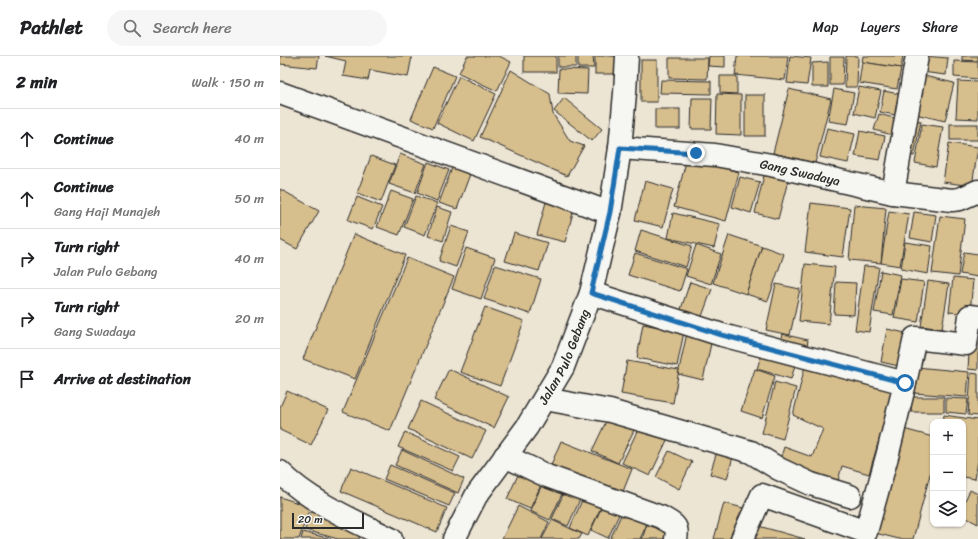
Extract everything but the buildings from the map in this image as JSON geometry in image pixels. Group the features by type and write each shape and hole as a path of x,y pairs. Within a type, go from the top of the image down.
{"street":[{"name":"Jalan Pulo Gebang","path":"454,539 476,496 527,427 563,368 591,293 610,212 620,148 626,93 627,56"},
{"path":"893,193 917,56"},
{"path":"280,93 610,212"},
{"name":"Gang Swadaya","path":"620,148 715,155 771,165 893,193 952,200 960,199 978,191"},
{"path":"591,293 722,335 905,383"},
{"path":"742,539 762,494 866,532 888,453 915,338 966,344 970,316 978,317"},
{"path":"545,398 610,411 752,452 779,469 811,484 850,496"},
{"path":"506,456 521,465 547,476 661,517 675,526 677,532 676,539"},
{"path":"280,472 297,486 321,502 391,539"}],"route":[{"path":"696,153 620,148 610,212 591,293 722,335 905,383"}]}
